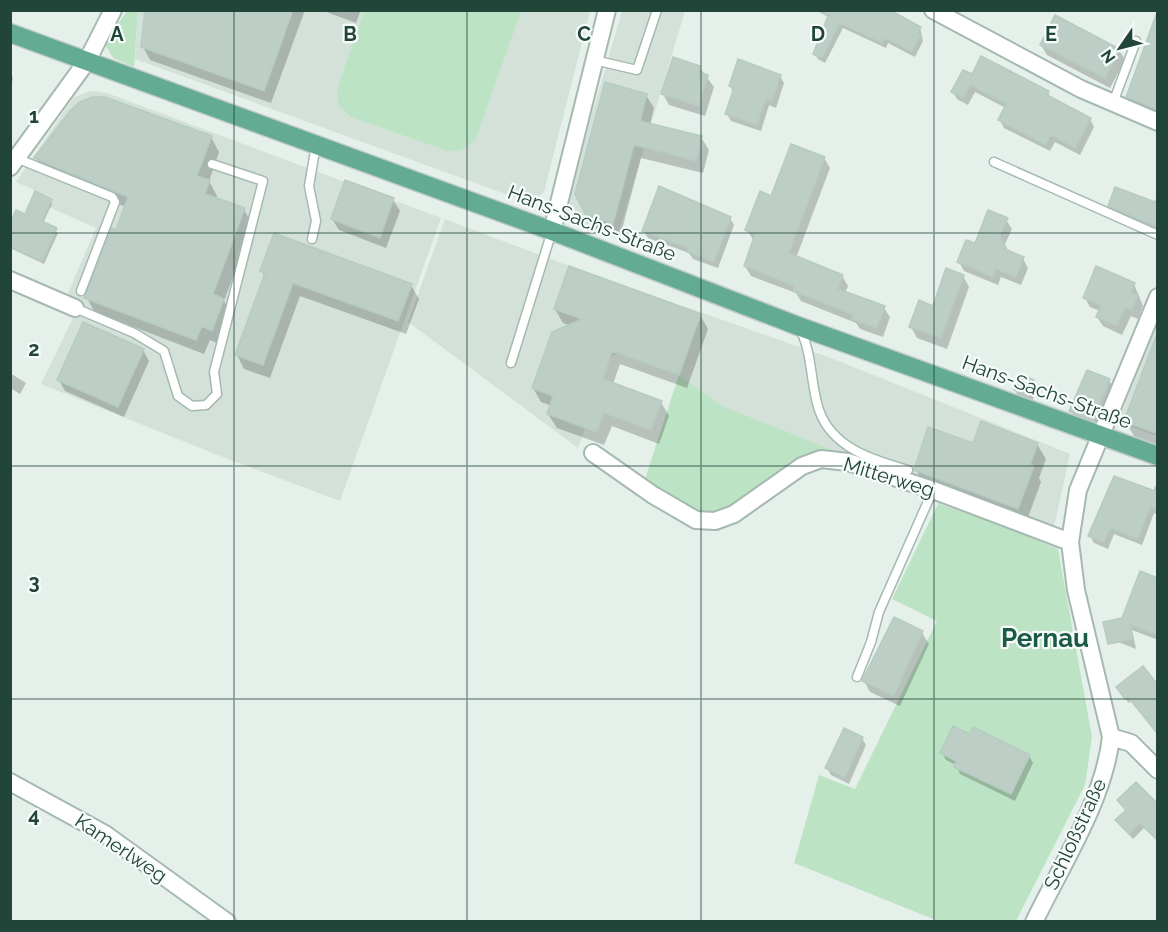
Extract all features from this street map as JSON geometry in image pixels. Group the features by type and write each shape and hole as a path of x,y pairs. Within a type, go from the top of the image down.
{"main road":[{"name":"Hans-Sachs-Straße","path":"10,33 552,231 798,326 1158,456"}],"street":[{"path":"13,163 87,61 113,10"},
{"path":"552,231 607,10"},
{"path":"933,10 1113,103 1158,122"},
{"path":"10,280 75,308"},
{"name":"Schloßstraße","path":"1034,921 1097,793 1108,761 1110,736 1076,590 1070,542 1078,490 1158,297"},
{"name":"Mitterweg","path":"593,453 653,495 696,520 715,521 734,514 794,471 821,459 848,462 933,490 1070,542"},
{"path":"1110,736 1131,743 1158,770"},
{"name":"Kamerlweg","path":"10,782 105,834 227,921"}],"lane":[{"path":"594,60 638,70 657,10"},
{"path":"1113,103 1137,41"},
{"path":"312,239 316,221 309,186 316,145"},
{"path":"994,162 1158,235"},
{"path":"13,163 112,197 115,202 81,291"},
{"path":"75,308 134,333 164,351 178,396 192,406 206,405 217,394 214,372 262,181 212,164"},
{"path":"511,363 552,231"},
{"path":"798,326 809,347 819,410 830,430 852,450 878,462 908,470"},
{"path":"857,677 872,642 879,612 933,490"}],"shaded area":[{"path":"138,11 590,11 544,192 530,203 135,59"},
{"path":"622,11 685,11 617,238 562,217"},
{"path":"90,91 107,93 441,218 340,501 41,384 75,314 68,293 96,228 49,207 53,198 16,182 74,97"},
{"path":"445,219 569,266 831,358 1070,454 1054,527 1058,549 842,467 722,406 679,375 618,353 610,358 578,448 408,322"},
{"path":"1157,322 1157,436 1118,422"}],"green space":[{"path":"127,11 138,11 134,67 113,58 106,46"},
{"path":"364,11 521,11 476,138 467,146 457,151 448,151 351,117 339,106 337,90"},
{"path":"679,375 722,406 840,453 842,467 822,466 789,482 733,524 718,531 693,529 640,494"},
{"path":"938,504 998,524 1058,549 1092,737 1085,785 1016,921 938,921 794,863 819,775 855,789 937,621 892,599"}],"building":[{"path":"145,10 293,10 264,91 141,47"},
{"path":"817,10 890,10 921,27 918,33 921,34 912,52 885,38 882,43 840,23 822,58 813,54 828,16"},
{"path":"1055,15 1120,49 1105,78 1040,45"},
{"path":"1156,15 1158,16 1158,110 1126,97"},
{"path":"981,56 1049,91 1047,95 1091,118 1075,148 1051,135 1046,145 998,120 1006,104 970,85 963,98 951,92 963,70 972,74"},
{"path":"673,57 700,66 699,72 708,75 699,106 661,94"},
{"path":"738,59 781,75 772,101 766,99 757,125 725,114 734,88 729,86"},
{"path":"605,82 647,94 640,121 702,136 696,161 634,145 613,224 585,214 575,194"},
{"path":"92,97 105,97 212,136 197,176 210,180 205,194 245,208 213,294 224,299 212,331 202,326 196,340 84,298 112,228 116,230 128,197 34,158 70,111 80,102"},
{"path":"791,144 825,157 789,253 843,275 838,289 885,306 877,328 852,319 854,315 793,291 795,286 744,266 755,234 745,230 760,191 771,196"},
{"path":"345,180 394,198 380,238 331,219"},
{"path":"659,186 731,217 714,262 687,252 688,248 642,231"},
{"path":"1115,187 1158,203 1158,227 1108,206"},
{"path":"35,191 52,199 42,221 57,228 42,261 10,247 10,223 16,210 25,214"},
{"path":"988,210 1008,218 1000,235 1007,250 1024,257 1016,277 996,269 993,277 957,262 966,240 975,243"},
{"path":"274,233 412,284 398,321 293,283 263,365 235,355 265,273 260,271"},
{"path":"569,266 701,314 679,375 612,351 603,379 662,401 651,430 604,413 597,432 547,414 553,396 532,388 552,332 582,319 554,309"},
{"path":"1096,266 1135,283 1131,292 1138,295 1132,310 1125,307 1117,326 1096,317 1101,305 1083,298"},
{"path":"946,268 964,275 941,338 909,327 919,300 933,306"},
{"path":"83,322 144,349 118,407 57,380"},
{"path":"1156,336 1158,336 1158,434 1124,421"},
{"path":"1087,370 1110,379 1093,421 1069,411"},
{"path":"1019,374 1034,380 1028,396 1014,390"},
{"path":"981,421 1038,443 1030,465 1034,466 1018,509 914,470 928,427 973,443"},
{"path":"1114,476 1158,492 1158,510 1150,507 1138,539 1110,528 1104,542 1088,536"},
{"path":"1140,571 1158,578 1158,635 1130,625 1133,639 1108,644 1103,622 1122,618"},
{"path":"894,617 923,631 894,696 862,681"},
{"path":"1143,666 1158,685 1158,734 1128,697 1125,699 1116,687"},
{"path":"953,726 970,734 973,727 1030,755 1011,794 954,767 956,761 940,753"},
{"path":"844,728 863,737 845,778 825,768"},
{"path":"1136,782 1158,804 1158,841 1140,823 1129,834 1115,820 1126,810 1117,800"}],"district":[{"name":"Pernau","path":"1045,638"}]}
